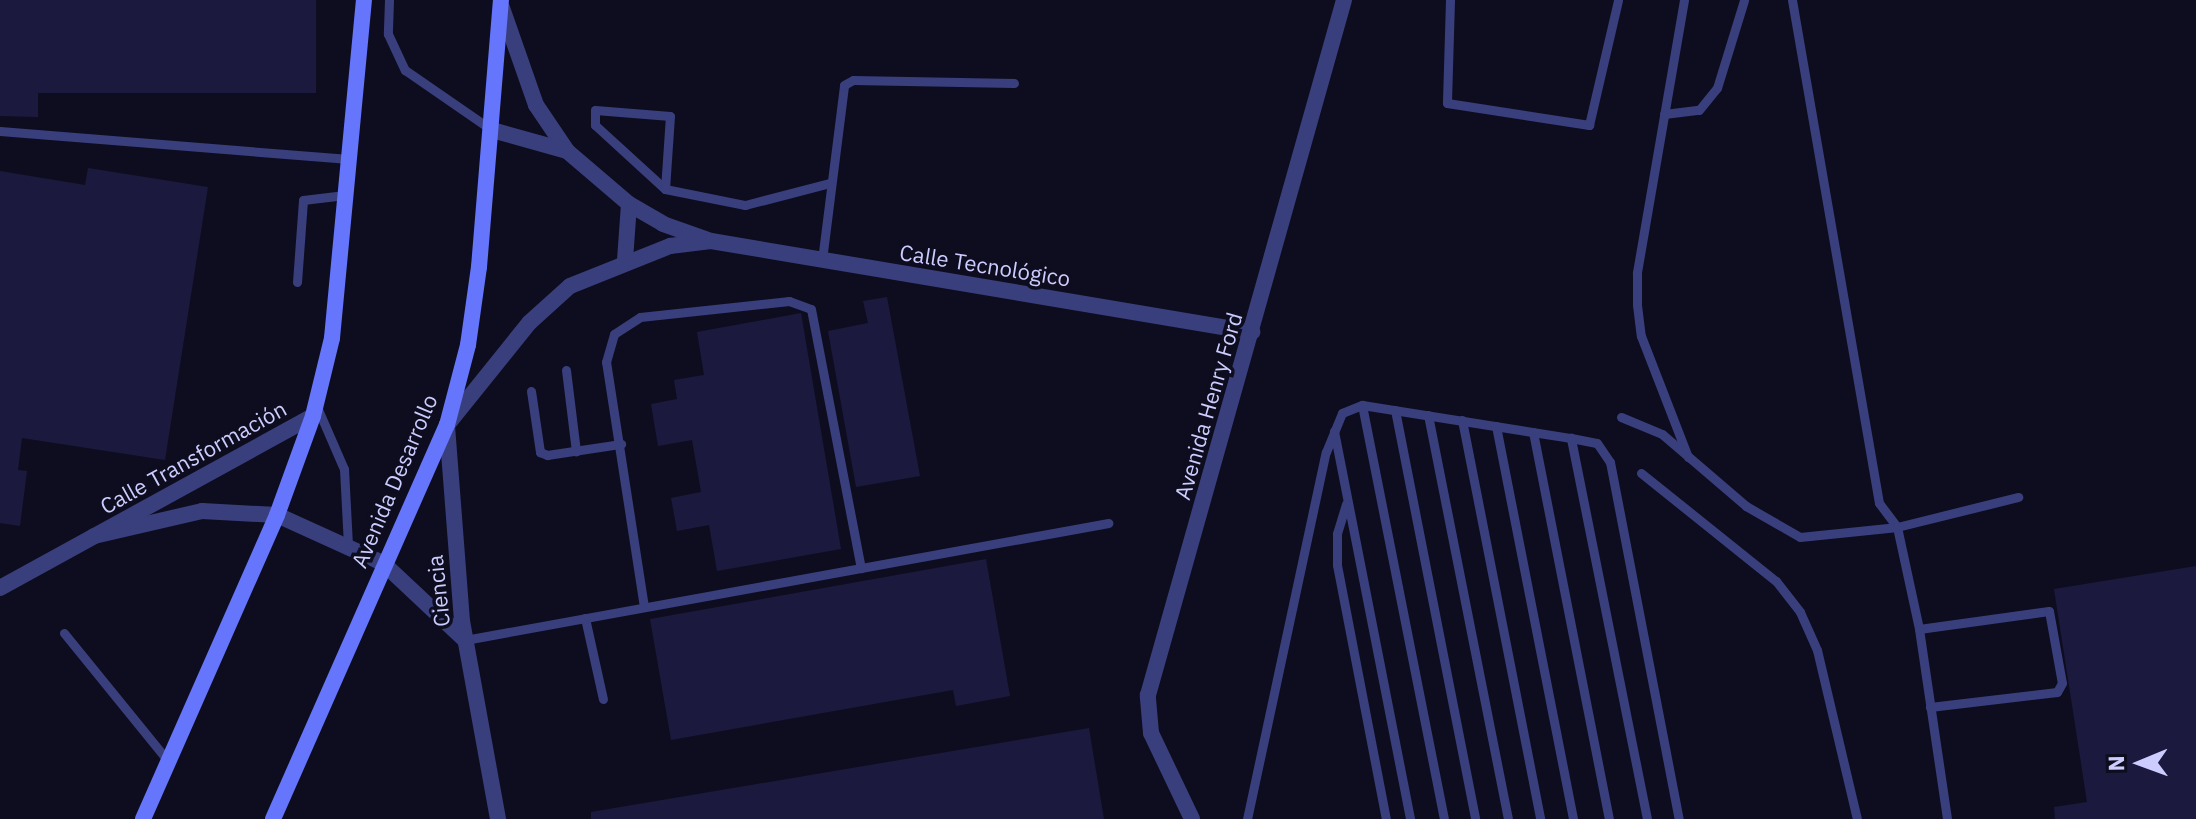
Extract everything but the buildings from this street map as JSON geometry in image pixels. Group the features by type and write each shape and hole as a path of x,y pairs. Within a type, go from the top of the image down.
{"main road":[{"path":"143,819 277,515 314,410 332,338 364,0"},
{"name":"Avenida Desarrollo","path":"273,819 383,563 447,425 468,345 492,130 501,2"}],"street":[{"name":"Avenida Henry Ford","path":"1192,819 1146,715 1344,0"},
{"name":"Calle Tecnológico","path":"501,2 536,105 567,151 629,204 663,224 711,241 1252,332"},
{"name":"Calle Tecnológico","path":"492,130 567,151"},
{"path":"625,260 629,204"},
{"name":"Calle Tecnológico","path":"447,425 547,302 625,260 670,246 711,241"},
{"name":"Calle Transformación","path":"0,588 314,410"},
{"name":"Ciencia","path":"447,425 465,640"},
{"name":"Calle Transformación","path":"94,536 202,511 277,515"},
{"name":"Ciencia","path":"277,515 383,563 465,640"},
{"path":"465,640 498,819"}],"lane":[{"path":"389,0 388,34 405,70 492,130"},
{"path":"1450,0 1447,103 1589,125 1618,0"},
{"path":"1684,0 1637,273 1637,305 1641,336 1688,457"},
{"path":"1664,114 1699,110 1717,88 1744,0"},
{"path":"1792,0 1879,503 1897,527 1919,629 1947,819"},
{"path":"822,260 844,85 853,80 1014,83"},
{"path":"665,189 670,116 595,110 595,125 665,189 745,205 830,183"},
{"path":"0,131 349,159"},
{"path":"297,282 303,200 345,195"},
{"path":"644,607 606,362 614,334 623,325 640,317 802,303 818,321 861,568"},
{"path":"566,370 576,451"},
{"path":"531,391 540,452 576,451 621,444"},
{"path":"1362,405 1444,819"},
{"path":"1247,819 1333,428 1342,413 1362,405 1597,443 1610,462 1679,819"},
{"path":"314,410 344,469 348,546"},
{"path":"1395,410 1475,819"},
{"path":"1428,415 1508,819"},
{"path":"1621,417 1662,434 1784,532 1818,538 1897,527 2018,497"},
{"path":"1462,420 1540,819"},
{"path":"1496,426 1573,819"},
{"path":"1333,428 1410,819"},
{"path":"1533,432 1609,819"},
{"path":"1571,438 1647,819"},
{"path":"1641,473 1776,581 1800,612 1817,650 1857,819"},
{"path":"1347,501 1337,534 1337,565 1386,819"},
{"path":"465,640 1108,523"},
{"path":"1919,629 2049,611 2062,683 2057,692 1930,707"},
{"path":"585,618 603,699"},
{"path":"64,633 168,761"}]}
